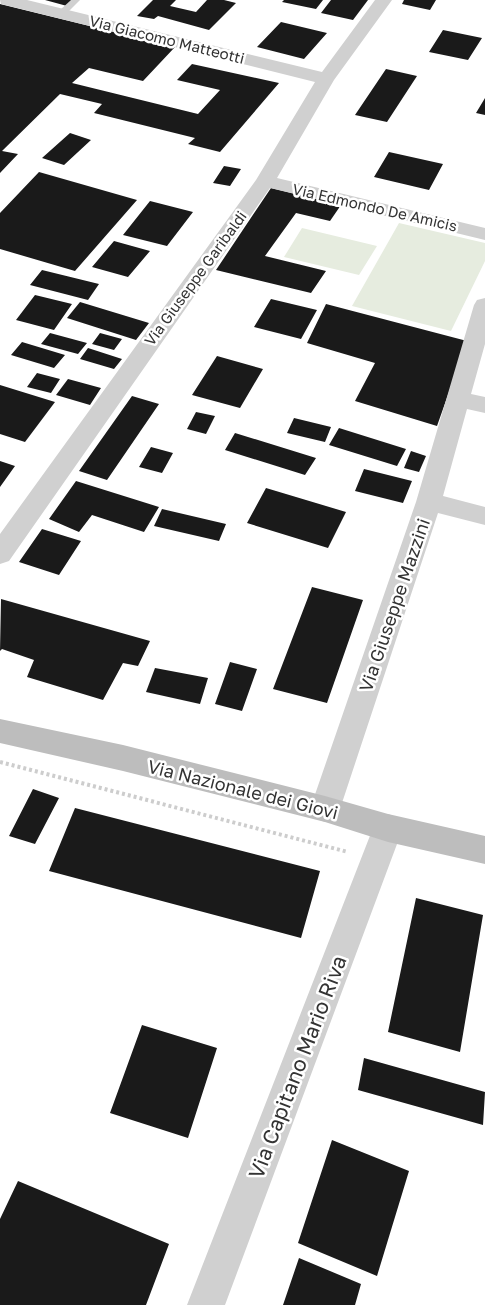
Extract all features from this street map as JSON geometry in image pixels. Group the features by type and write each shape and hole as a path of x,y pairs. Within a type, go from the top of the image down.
{"main road":[{"name":"Via Nazionale dei Giovi","path":"0,731 123,758 325,809 383,842 485,850"}],"street":[{"name":"Via Giacomo Matteotti","path":"7,0 326,79"},
{"name":"Via Giuseppe Garibaldi","path":"0,554 265,181 326,79 384,0"},
{"name":"Via Edmondo De Amicis","path":"265,181 485,234"},
{"path":"485,305 482,328 460,399 485,405"},
{"name":"Via Giuseppe Mazzini","path":"325,809 429,502 460,399"},
{"path":"429,502 485,516"},
{"name":"Via Capitano Mario Riva","path":"206,1305 383,842"}],"lane":[{"path":"62,13 76,0"}],"path":[{"path":"0,762 352,854 383,842"}],"shaded area":[{"path":"399,223 485,243 485,261 451,331 352,306"},
{"path":"302,228 377,246 359,275 284,257"}],"building":[{"path":"45,0 72,0 67,6"},
{"path":"153,0 176,0 170,6 196,12 207,0 224,0 236,3 209,30 158,16 154,19 137,16"},
{"path":"284,0 323,0 316,9 282,2"},
{"path":"331,0 368,0 353,20 321,13"},
{"path":"404,0 436,0 430,10 402,4"},
{"path":"0,4 175,47 143,81 89,68 72,83 198,114 220,90 177,80 192,64 279,83 220,152 188,144 195,138 94,113 102,104 60,94 2,151 18,154 0,173"},
{"path":"281,22 327,33 304,59 257,47"},
{"path":"443,30 482,38 468,60 429,52"},
{"path":"386,69 417,76 387,122 355,115"},
{"path":"485,98 485,115 476,113"},
{"path":"70,133 91,140 64,165 42,158"},
{"path":"389,152 443,164 429,190 374,177"},
{"path":"224,166 241,169 230,186 213,183"},
{"path":"39,172 137,200 75,271 0,249 0,213"},
{"path":"271,188 341,205 330,221 296,213 265,256 326,271 311,293 216,270"},
{"path":"150,201 193,212 167,246 123,235"},
{"path":"114,241 150,251 128,277 92,267"},
{"path":"42,270 99,284 88,300 30,285"},
{"path":"35,295 72,304 54,330 16,320"},
{"path":"271,299 317,310 301,339 254,327"},
{"path":"80,302 149,323 136,340 67,318"},
{"path":"326,304 467,341 437,426 355,401 375,363 307,343"},
{"path":"50,333 87,343 78,354 41,344"},
{"path":"100,333 122,339 114,350 92,344"},
{"path":"22,342 65,355 54,368 11,355"},
{"path":"88,348 122,359 114,369 80,359"},
{"path":"217,356 263,369 240,408 192,395"},
{"path":"37,373 60,379 51,393 27,387"},
{"path":"68,379 101,388 90,405 56,395"},
{"path":"0,385 55,402 25,442 0,434"},
{"path":"132,396 159,404 107,480 79,471"},
{"path":"196,412 215,416 206,434 187,429"},
{"path":"294,418 331,427 325,442 287,433"},
{"path":"339,428 406,449 397,466 329,445"},
{"path":"235,433 316,458 305,475 225,450"},
{"path":"151,447 173,453 162,473 139,467"},
{"path":"411,451 426,456 419,472 404,468"},
{"path":"0,461 15,466 0,487"},
{"path":"364,469 412,481 403,503 355,491"},
{"path":"76,481 159,507 144,532 92,515 79,532 49,519"},
{"path":"266,488 346,512 328,548 247,523"},
{"path":"162,509 226,524 219,541 154,526"},
{"path":"42,529 81,541 59,575 19,562"},
{"path":"312,587 363,600 327,703 273,689"},
{"path":"1,599 150,641 138,666 123,663 103,700 27,677 34,660 2,649 0,651"},
{"path":"230,662 257,669 242,711 215,704"},
{"path":"155,668 208,678 200,704 146,692"},
{"path":"33,789 59,798 35,844 9,836"},
{"path":"75,808 320,871 301,938 49,871"},
{"path":"416,898 483,915 460,1052 388,1032"},
{"path":"142,1025 217,1048 188,1138 110,1113"},
{"path":"364,1058 485,1092 483,1125 358,1090"},
{"path":"332,1140 409,1171 377,1276 298,1243"},
{"path":"18,1181 169,1244 146,1305 0,1305 0,1219"},
{"path":"299,1258 361,1284 355,1305 283,1305"}]}
